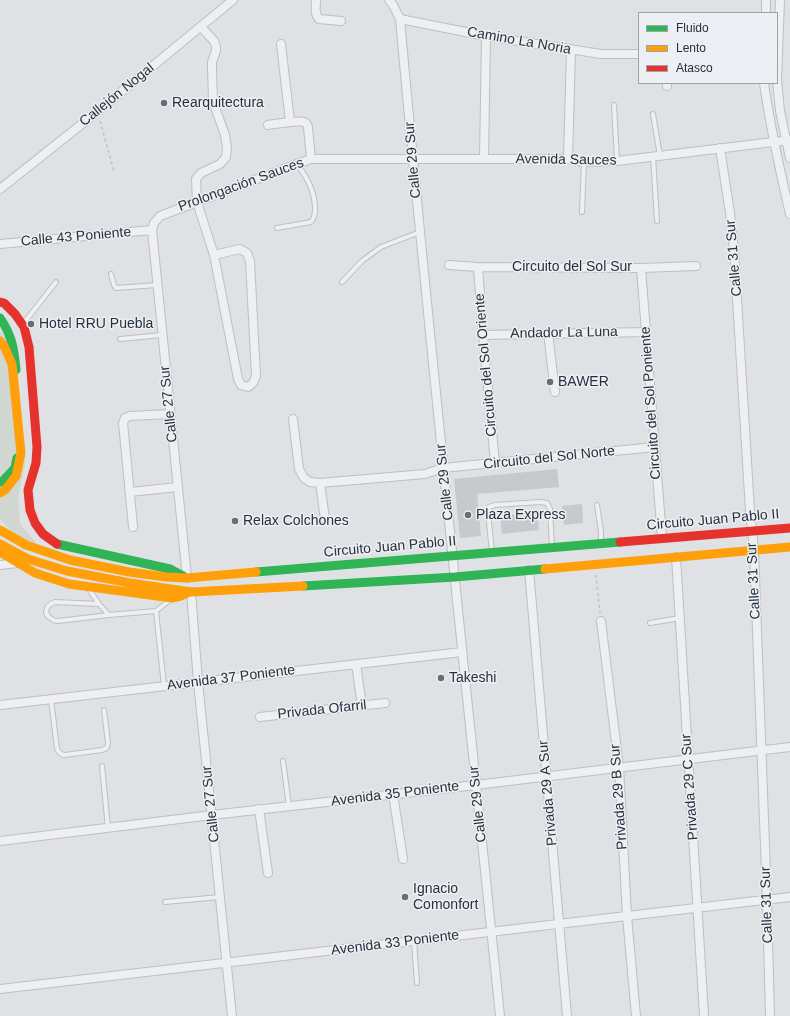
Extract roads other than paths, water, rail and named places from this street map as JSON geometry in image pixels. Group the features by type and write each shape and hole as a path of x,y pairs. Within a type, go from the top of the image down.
{"main road":[{"path":"0,302 4,303 22,323 29,348 37,447 36,463 28,490 30,510 35,523 43,534 57,544 170,569 186,578"},
{"path":"0,318 11,336 14,346 21,443 14,468 3,481 0,482"},
{"path":"0,341 4,346 12,364 21,453 16,476 0,494"},
{"name":"Circuito Juan Pablo II","path":"0,530 26,545 70,560 129,572 186,578 790,528"},
{"path":"0,544 28,559 67,572 191,592 455,576 790,547"},
{"path":"0,552 35,573 69,584 172,598 191,592"}],"street":[{"name":"Callejón Nogal","path":"0,189 97,112 233,0"},
{"path":"316,0 315,13 319,19 341,21"},
{"path":"389,0 400,19"},
{"path":"766,0 766,12"},
{"path":"778,53 780,0"},
{"name":"Camino La Noria","path":"400,19 486,36 571,50 601,54 638,54"},
{"name":"Calle 29 Sur","path":"400,19 452,556 500,1016"},
{"path":"201,27 214,41 216,46 216,51 212,62 213,100 225,136 227,148 226,157 220,164 201,173 196,179 196,202 214,255 238,379 241,385 248,387 254,383 256,376 250,261 247,253 240,250 214,255"},
{"path":"484,159 486,36"},
{"path":"281,44 290,122"},
{"path":"568,160 571,50"},
{"path":"764,84 774,142 790,214"},
{"path":"777,84 780,111 788,140 790,158"},
{"path":"268,125 290,122 306,123 308,127 311,159"},
{"name":"Avenida Sauces","path":"413,159 568,160 584,162 617,161 788,140"},
{"name":"Calle 31 Sur","path":"720,148 734,250 754,550 770,1016"},
{"name":"Prolongación Sauces","path":"152,230 154,222 160,216 311,159 413,159"},
{"name":"Calle 43 Poniente","path":"0,244 152,230"},
{"name":"Calle 27 Sur","path":"152,230 186,578"},
{"name":"Circuito del Sol Sur","path":"449,265 478,267 641,268 696,266"},
{"name":"Circuito del Sol Oriente","path":"478,267 495,463"},
{"name":"Circuito del Sol Poniente","path":"641,268 662,538"},
{"name":"Andador La Luna","path":"483,335 646,332"},
{"path":"548,333 555,392"},
{"path":"133,527 123,423 125,418 130,416 170,414"},
{"path":"293,419 299,469 304,478 310,482 320,483 326,519"},
{"name":"Circuito del Sol Norte","path":"320,483 425,474 444,468 655,447"},
{"path":"130,492 178,487"},
{"name":"Privada 29 C Sur","path":"676,557 704,1016"},
{"path":"0,565 17,563"},
{"name":"Privada 29 A Sur","path":"529,570 567,1016"},
{"name":"Calle 27 Sur","path":"191,592 198,682 232,1016"},
{"name":"Privada 29 B Sur","path":"601,620 619,767 627,916 636,1016"},
{"name":"Avenida 37 Poniente","path":"0,705 462,652"},
{"path":"356,664 362,706"},
{"name":"Privada Ofarril","path":"260,717 385,703"},
{"name":"Avenida 35 Poniente","path":"0,841 790,747"},
{"path":"393,794 403,858"},
{"path":"259,809 268,873"},
{"name":"Avenida 33 Poniente","path":"0,989 790,897"}],"lane":[{"path":"614,105 617,161"},
{"path":"654,114 657,221"},
{"path":"582,212 584,162"},
{"path":"277,228 311,222 314,219 315,215 312,188 297,164"},
{"path":"342,282 362,261 381,247 420,232"},
{"path":"111,274 116,288 157,285"},
{"path":"22,323 27,319 56,282"},
{"path":"120,339 162,335"},
{"path":"492,553 488,513 489,507 495,505 540,502 547,503 550,509 552,548"},
{"path":"598,505 602,544"},
{"path":"86,586 109,615"},
{"path":"99,604 55,602 49,604 46,608 47,614 52,620 58,621 156,611 172,598"},
{"path":"156,611 164,686"},
{"path":"650,623 680,618"},
{"path":"51,699 58,749 62,755 102,750 108,746 104,710"},
{"path":"283,761 289,806"},
{"path":"102,766 108,828"},
{"path":"166,902 220,897"},
{"path":"414,941 417,983"}],"place":[{"name":"Rearquitectura","path":"164,103"},
{"name":"Hotel RRU Puebla","path":"31,324"},
{"name":"BAWER","path":"550,382"},
{"name":"Plaza Express","path":"468,515"},
{"name":"Relax Colchones","path":"235,521"},
{"name":"Takeshi","path":"441,678"},
{"name":"Ignacio Comonfort","path":"405,897"}]}
